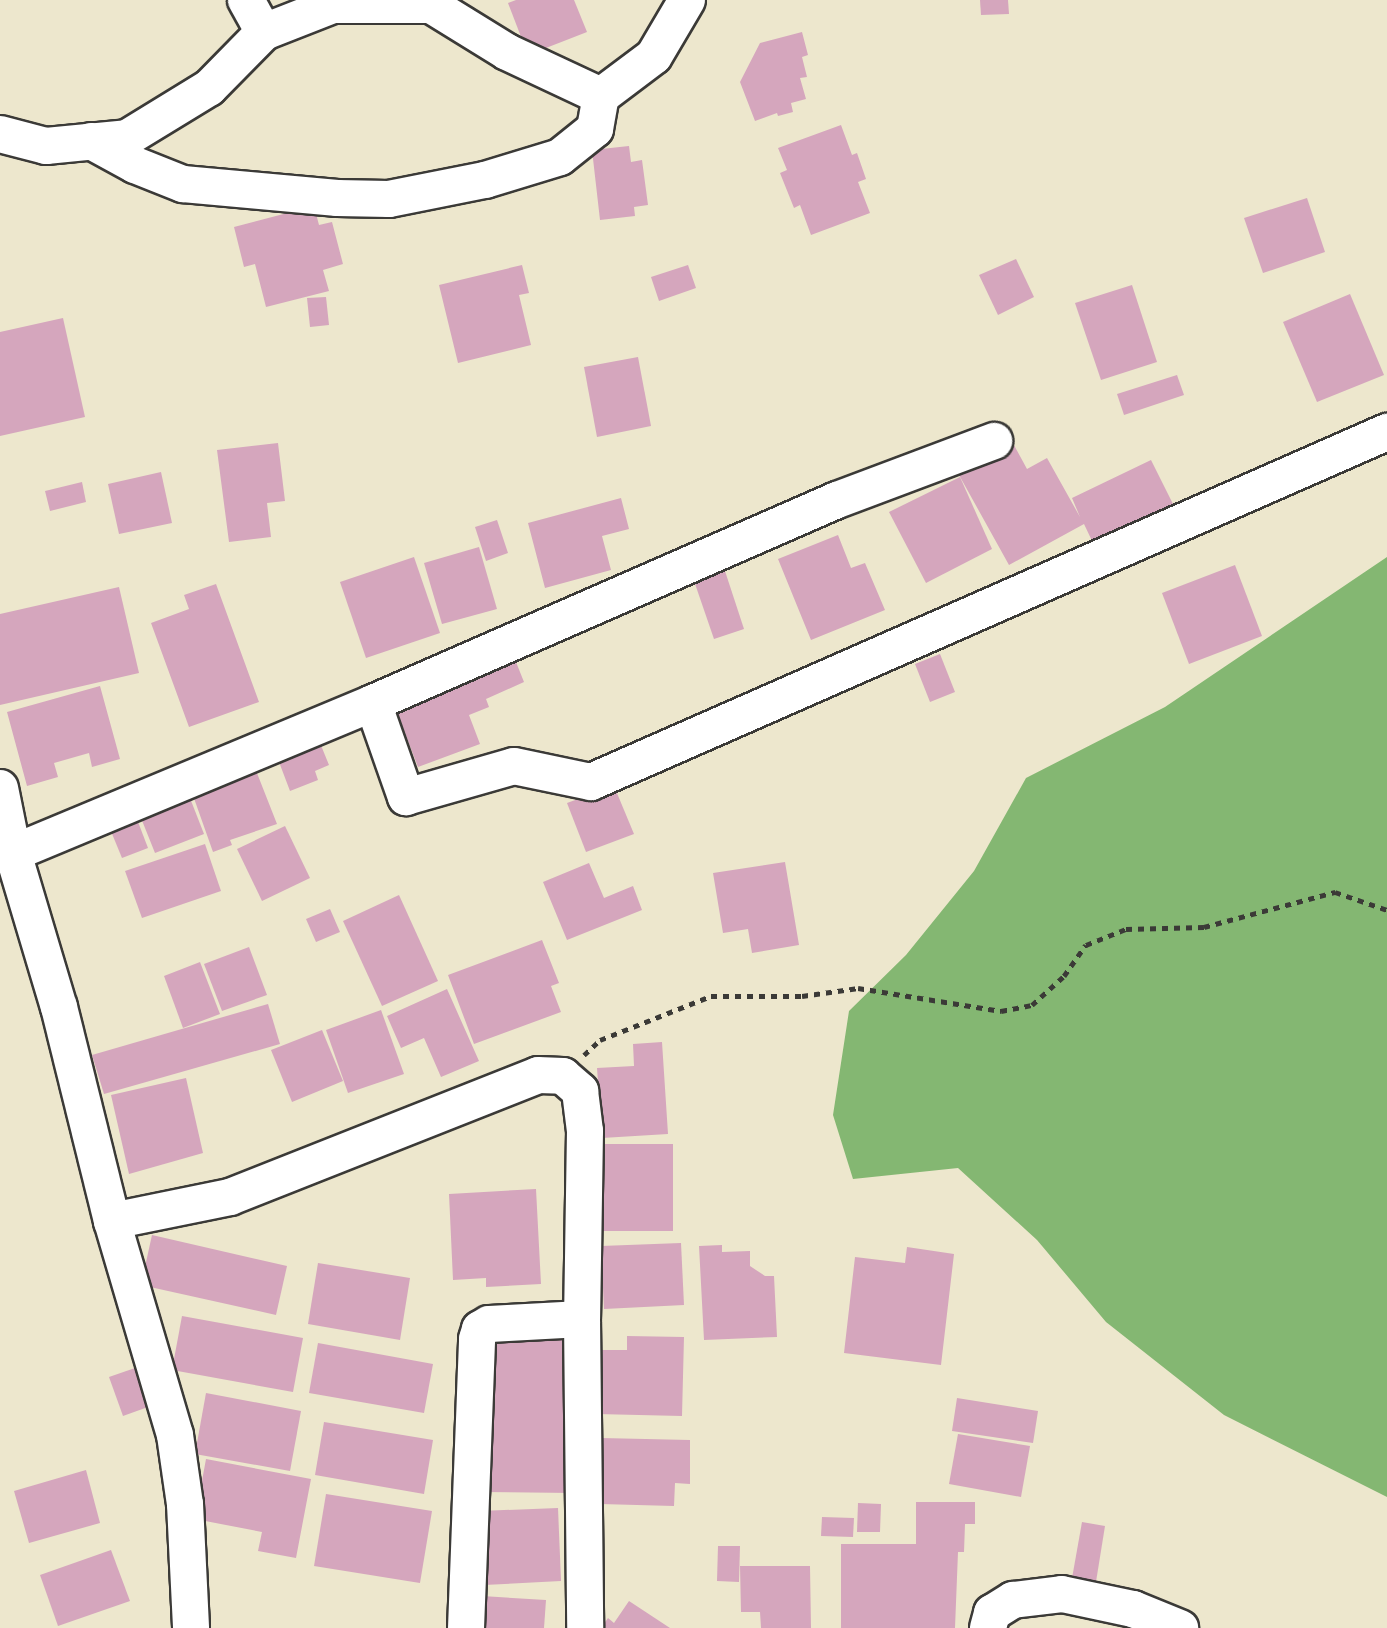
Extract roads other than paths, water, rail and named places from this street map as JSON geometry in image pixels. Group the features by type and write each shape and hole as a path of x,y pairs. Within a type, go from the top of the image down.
{"street":[{"path":"246,0 264,32"},
{"path":"91,141 135,165 183,184 337,198 389,199 485,180 560,157 595,129 601,96 654,56 687,0"},
{"path":"0,134 46,146 127,138 209,88 264,32 333,5 394,2 431,5 507,52 601,96"},
{"path":"373,703 406,797 514,766 591,782 1387,432"},
{"path":"13,853 373,703 837,500 994,441"},
{"path":"0,788 13,853 59,1007 112,1221 175,1435 185,1504 191,1628"},
{"path":"112,1221 230,1197 538,1075 563,1076 580,1091 585,1131 582,1319 585,1628"},
{"path":"466,1628 477,1339 480,1329 489,1324 582,1319"},
{"path":"988,1628 992,1613 1013,1600 1062,1594 1133,1609 1180,1628"}]}
